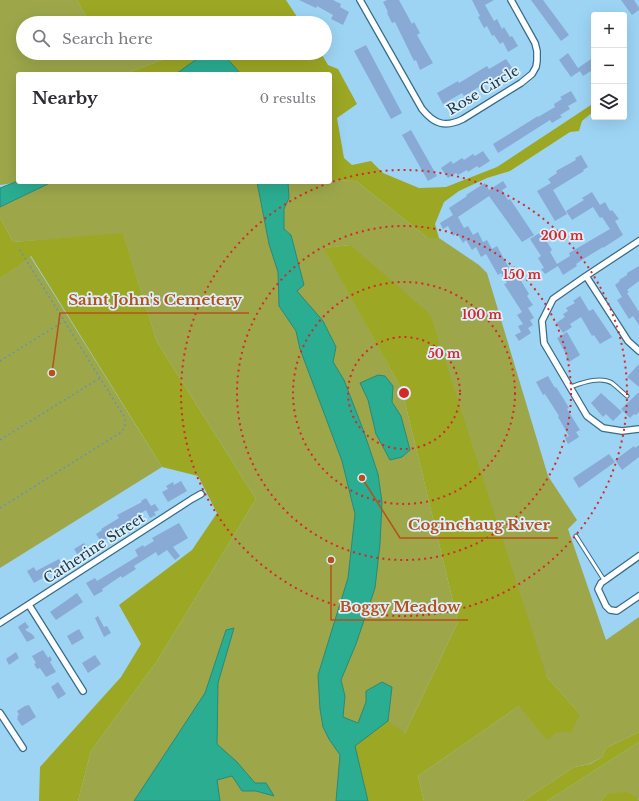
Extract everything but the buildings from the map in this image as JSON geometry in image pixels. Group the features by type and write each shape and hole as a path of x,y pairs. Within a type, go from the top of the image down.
{"street":[{"name":"Rose Circle","path":"360,0 422,109 434,120 442,124 452,124 463,119 520,83 532,74 536,68 536,43 511,0"},
{"path":"639,241 553,299 542,321 544,343 587,416 603,428 622,431 639,429"},
{"path":"586,276 628,341 639,350"},
{"name":"Catherine Street","path":"0,622 201,494"},
{"path":"639,556 600,582 598,589 606,606 610,610 617,611 639,596"},
{"path":"30,604 83,691"},
{"path":"0,713 23,748"}],"lane":[{"path":"570,387 586,382 610,382 627,396"},
{"path":"576,536 604,580"}],"path":[{"path":"0,508 120,433 126,424 124,418 100,378 18,247"},
{"path":"0,361 64,321"},
{"path":"0,440 100,378"}],"shaded area":[{"path":"0,0 77,0 86,16 16,16 16,60 162,60 129,72 16,72 16,182 0,185"},
{"path":"77,0 286,0 296,16 86,16"},
{"path":"162,60 210,60 191,72 129,72"},
{"path":"195,60 228,60 239,72 179,72"},
{"path":"228,60 325,60 328,65 338,69 357,104 337,118 344,158 352,165 371,161 383,173 419,188 446,187 497,167 591,105 591,114 582,121 579,131 570,132 510,171 487,178 459,191 444,202 435,224 439,238 428,238 356,181 332,180 332,72 239,72"},
{"path":"332,180 356,181 428,238 439,238 479,265 487,273 548,476 577,520 568,529 606,640 639,617 639,732 606,748 602,757 589,764 574,767 523,801 424,801 418,776 519,706 580,714 547,677 350,245 325,248 402,390 458,622 405,733 404,801 78,801 91,751 157,661 256,499 157,342 123,234 13,242 0,217 0,207 48,184 257,184 269,244 294,246 291,235 284,229 284,209 289,198 288,184 332,184"},
{"path":"16,182 16,184 48,184 0,207 0,188"},
{"path":"257,184 288,184 289,198 284,209 284,229 291,235 304,285 297,291 323,321 336,347 333,362 344,380 378,474 382,502 380,544 375,588 356,644 341,680 345,696 343,717 358,723 366,702 366,691 382,682 392,687 388,721 355,746 368,801 336,801 340,755 323,727 320,709 318,675 348,578 355,514 342,461 300,349 296,331 279,306 278,272 269,244"},
{"path":"0,217 13,242 123,233 157,342 256,499 157,661 91,751 78,801 39,801 40,767 121,677 141,644 119,605 192,550 217,513 198,476 162,467 31,256 0,279"},
{"path":"350,245 430,314 547,677 580,714 571,732 557,732 547,740 519,706 418,776 424,801 368,801 355,746 388,721 405,733 458,622 402,390 324,248"},
{"path":"30,256 162,467 0,568 0,279"},
{"path":"378,375 385,376 393,386 392,402 401,416 410,450 402,457 390,460 376,434 368,400 360,383"},
{"path":"234,628 218,683 217,744 237,762 255,783 266,783 274,796 256,791 242,791 232,776 217,780 220,801 134,801 205,693 226,630"},
{"path":"639,732 639,742 547,801 523,801 574,767 590,764 602,757 606,748"},
{"path":"639,742 639,800 638,797 607,794 601,801 547,801"},
{"path":"626,792 638,797 639,801 601,801 607,794"}],"place":[{"name":"Saint John's Cemetery","path":"52,373"},
{"name":"Coginchaug River","path":"362,478"},
{"name":"Boggy Meadow","path":"331,560"}]}
